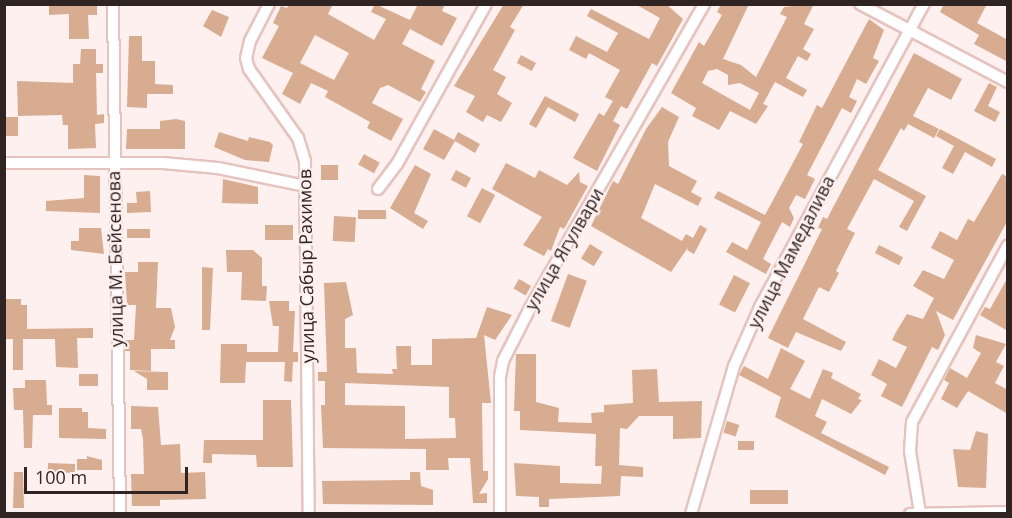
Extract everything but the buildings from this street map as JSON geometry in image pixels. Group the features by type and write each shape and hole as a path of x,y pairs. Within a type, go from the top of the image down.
{"street":[{"name":"улица М. Бейсенова","path":"113,4 113,163 120,513"},
{"name":"улица Сабыр Рахимов","path":"269,4 250,41 246,58 249,69 298,138 305,161 309,513"},
{"path":"378,189 397,164 486,4"},
{"name":"улица Ягулвари","path":"500,513 500,377 503,361 529,310 704,4"},
{"path":"860,4 1008,82"},
{"name":"улица Мамедалива","path":"691,513 728,386 760,307 924,4"},
{"path":"4,163 113,163 218,168 306,186"},
{"path":"920,513 910,451 912,422 1008,245"},
{"path":"910,513 1008,512"}]}
